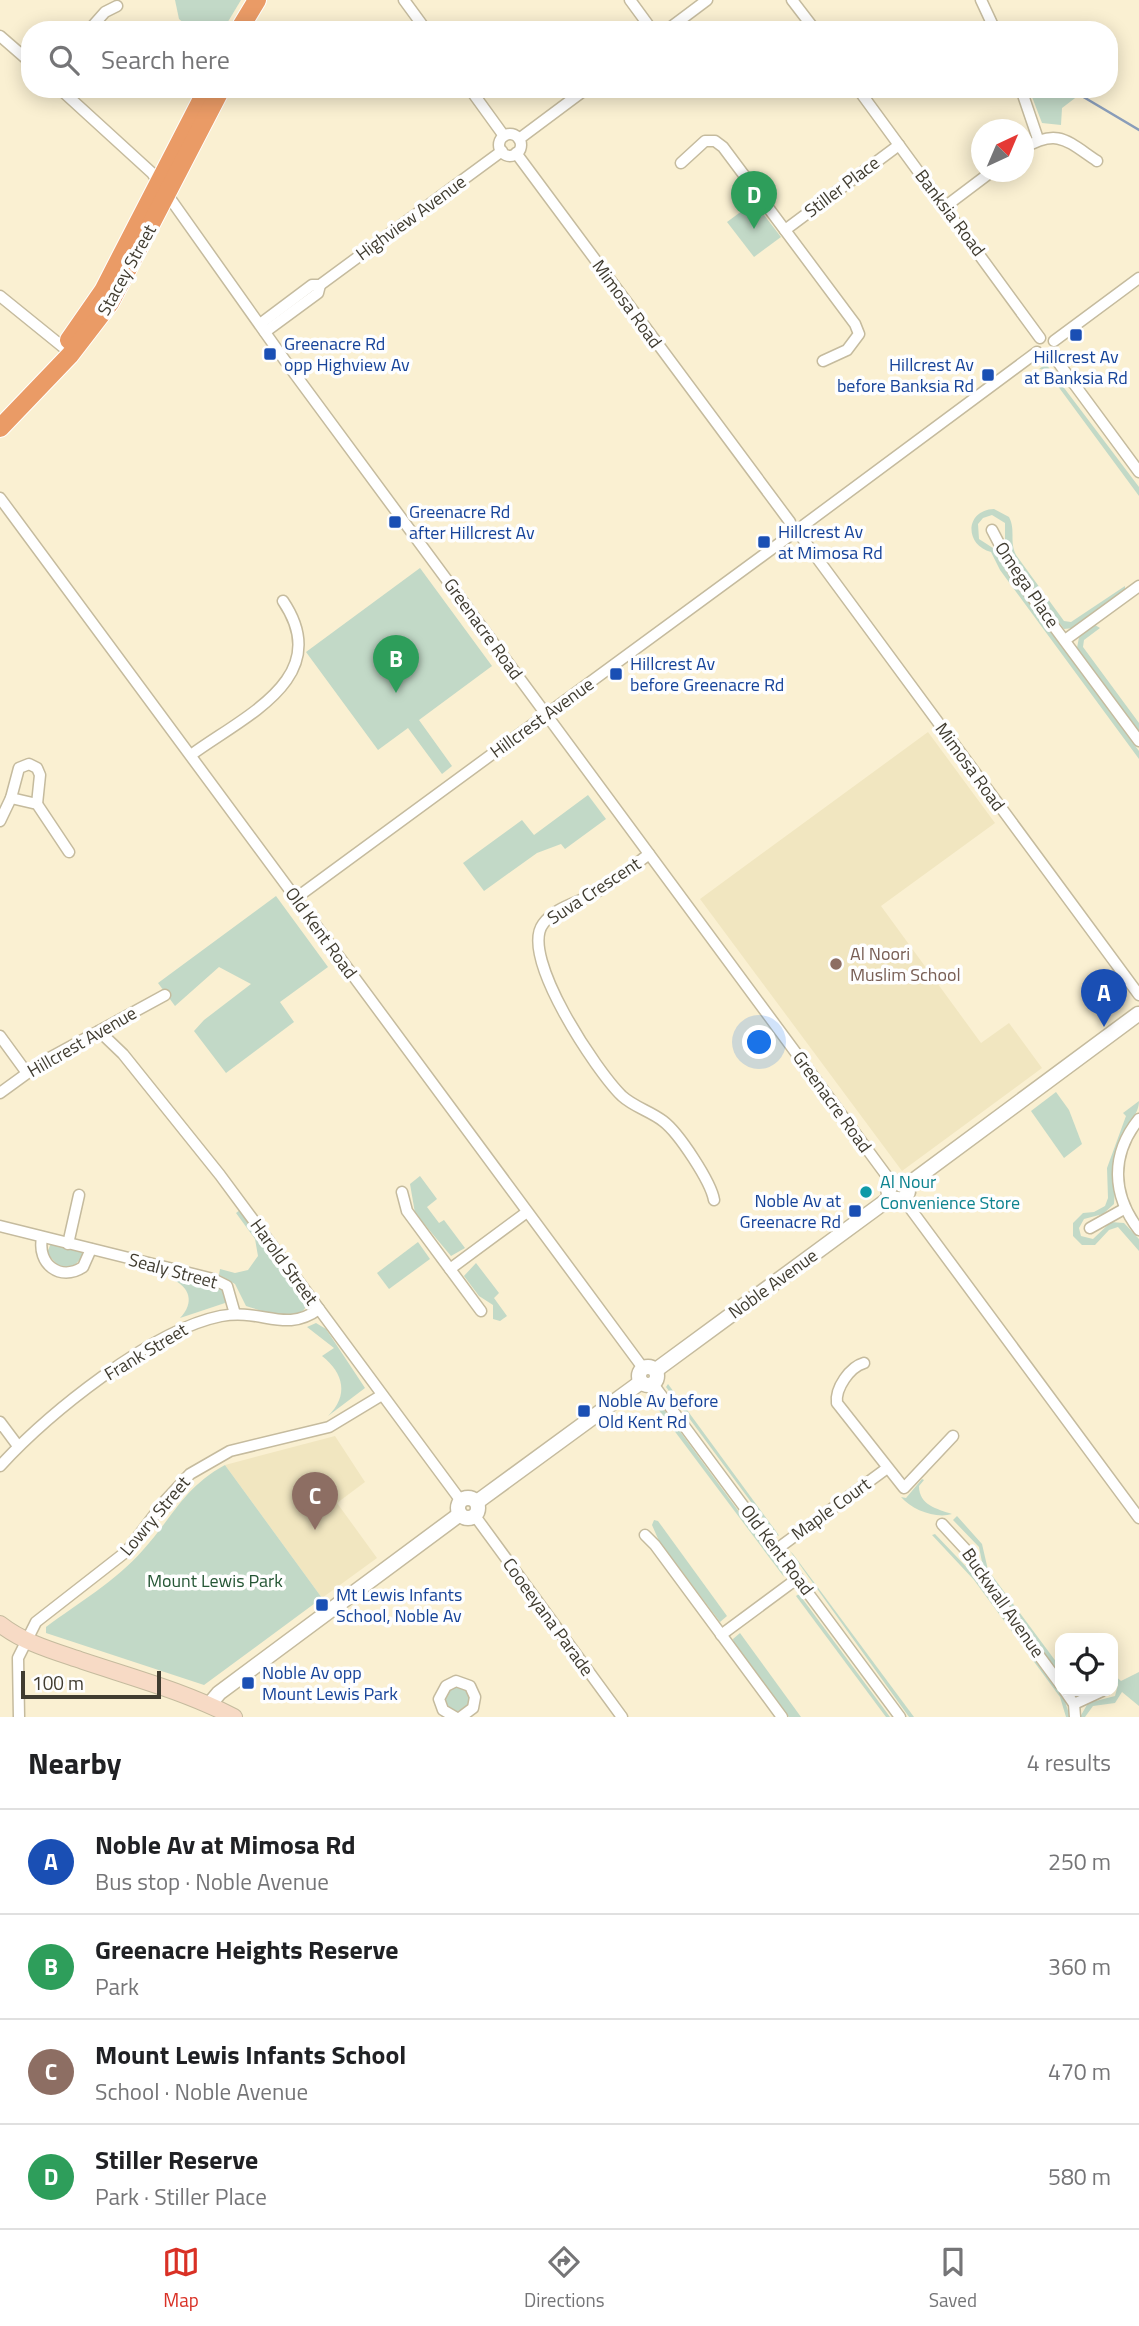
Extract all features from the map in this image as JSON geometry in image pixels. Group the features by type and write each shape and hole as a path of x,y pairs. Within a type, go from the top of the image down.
{"highway":[{"path":"244,21 257,0"},
{"path":"257,21 267,0"},
{"name":"Stacey Street","path":"0,428 96,325 163,188 203,98"},
{"name":"Stacey Street","path":"0,414 64,347 103,291 216,98"}],"main road":[{"path":"0,1624 25,1640 205,1710 234,1717"}],"street":[{"path":"404,0 419,21"},
{"path":"630,0 645,21"},
{"path":"679,21 707,0"},
{"path":"792,0 808,21"},
{"path":"981,0 991,21"},
{"path":"97,21 105,12 117,6"},
{"path":"0,36 21,54"},
{"name":"Greenacre Road","path":"70,98 145,165 163,188 262,328 1139,1518"},
{"path":"477,98 504,136"},
{"path":"519,139 574,98"},
{"name":"Banksia Road","path":"865,98 1040,338"},
{"path":"1024,98 1038,139"},
{"path":"513,135 519,139 521,146 516,153 509,155 502,151 499,143 504,136 513,135"},
{"path":"681,163 698,145 716,137 862,333 847,351 823,361"},
{"path":"1034,142 1058,137 1097,161"},
{"name":"Stiller Place","path":"785,230 899,145"},
{"name":"Highview Avenue","path":"262,328 318,293 320,285 502,151"},
{"name":"Mimosa Road","path":"516,153 790,522"},
{"path":"946,206 978,182"},
{"path":"1139,278 1054,341 1052,354 1139,472"},
{"path":"0,296 64,347"},
{"path":"1037,352 1036,343 1040,338 1049,337 1054,341"},
{"path":"804,525 1037,352"},
{"path":"1037,352 1046,356 1052,354"},
{"name":"Old Kent Road","path":"0,498 900,1717"},
{"path":"799,521 804,525 806,533 803,539 796,541 788,537 786,527 790,522 799,521"},
{"name":"Omega Place","path":"992,530 1009,565 1139,741"},
{"name":"Hillcrest Avenue","path":"296,898 788,537"},
{"name":"Mimosa Road","path":"803,539 1139,995"},
{"name":"Omega Place","path":"1065,640 1139,586"},
{"path":"191,755 278,691 293,673 299,654 299,631 283,601"},
{"path":"0,821 11,798 19,768 29,764 37,768 40,775 37,804 69,852"},
{"path":"11,798 37,804"},
{"name":"Suva Crescent","path":"649,854 597,892 569,904 547,920 539,931 538,943 555,1000 582,1041 620,1094 666,1124 708,1182 714,1200"},
{"name":"Hillcrest Avenue","path":"0,1093 27,1073 165,995"},
{"path":"1139,1002 1139,1014"},
{"name":"Noble Avenue","path":"476,1509 648,1376 1139,1014"},
{"name":"Harold Street","path":"99,1031 122,1054 188,1134 382,1395 460,1507"},
{"path":"0,1036 27,1073"},
{"path":"1139,1119 1131,1130 1118,1172 1118,1193 1124,1209 1139,1230"},
{"path":"402,1192 407,1211 481,1311"},
{"path":"68,1244 79,1195"},
{"path":"1090,1228 1124,1209"},
{"path":"450,1269 527,1212"},
{"name":"Sealy Street","path":"0,1226 221,1282 230,1293 235,1314"},
{"path":"42,1237 41,1250 46,1262 60,1272 72,1272 83,1267 90,1249"},
{"name":"Frank Street","path":"0,1466 18,1446 86,1390 144,1350 191,1325 235,1314 259,1314 295,1322 319,1309"},
{"path":"864,1363 851,1371 838,1391 836,1400 841,1411 904,1488 953,1436"},
{"name":"Lowry Street","path":"25,1640 40,1618 127,1551 165,1501 195,1470 239,1448 329,1427 382,1395"},
{"path":"0,1422 18,1446"},
{"name":"Maple Court","path":"776,1549 886,1469"},
{"path":"205,1710 219,1693 460,1507 469,1519 476,1509"},
{"name":"Cooeeyana Parade","path":"476,1509 622,1717"},
{"name":"Buckwall Avenue","path":"942,1524 967,1551 983,1580 1055,1677"},
{"path":"645,1535 782,1717"},
{"path":"721,1635 798,1578"},
{"path":"19,1717 18,1658 25,1640"},
{"path":"455,1717 445,1712 440,1702 442,1690 451,1682 462,1682 472,1689 475,1714 461,1717"},
{"path":"1068,1696 1074,1704 1075,1717"},
{"path":"1074,1704 1091,1696"}],"shaded area":[{"name":"Al Noori Muslim School","path":"928,732 995,823 881,906 981,1043 1009,1023 1042,1068 902,1171 700,899"},
{"path":"335,1436 365,1482 337,1503 377,1558 322,1598 225,1465"}],"green space":[{"path":"175,0 241,0 228,21 179,19"},
{"path":"1032,98 1075,98 1062,108 1061,125 1042,123"},
{"path":"754,202 781,237 754,257 727,222"},
{"path":"1046,364 1139,487 1139,496 1046,370 1039,369"},
{"path":"994,509 1009,517 1016,555 1064,621 1071,622 1125,586 1125,590 1074,628 1064,629 1016,565 1005,544 1005,523 992,515 983,518 978,524 979,539 996,550 1014,581 1139,751 1139,759 1000,570 991,552 982,548 972,536 973,521 984,511"},
{"path":"420,568 492,666 419,720 452,766 442,774 408,728 378,750 306,652"},
{"path":"1095,625 1100,628 1084,640 1083,647 1139,723 1139,732 1077,648 1079,637"},
{"path":"588,795 606,819 565,849 561,844 537,853 484,891 463,863 522,820 534,835"},
{"path":"276,896 328,967 280,1002 294,1022 226,1073 194,1031 204,1020 251,984 219,967 175,1006 158,983"},
{"path":"1056,1092 1069,1110 1082,1144 1064,1158 1031,1111"},
{"path":"1139,1101 1137,1111 1120,1145 1114,1204 1103,1214 1084,1219 1079,1228 1081,1236 1093,1239 1111,1222 1124,1223 1139,1239 1139,1251 1118,1227 1109,1230 1095,1245 1082,1245 1073,1236 1073,1223 1083,1213 1094,1212 1105,1206 1108,1198 1107,1168 1126,1116 1123,1113"},
{"path":"420,1176 437,1199 427,1207 439,1223 444,1220 465,1248 451,1256 415,1213 410,1184"},
{"path":"240,1210 305,1299 306,1307 301,1312 278,1315 246,1306 235,1284 219,1275 220,1269 235,1273 248,1270 258,1256 255,1239 236,1213"},
{"path":"418,1242 430,1259 389,1289 377,1273"},
{"path":"51,1243 82,1252 83,1256 73,1267 60,1268 47,1253"},
{"path":"476,1263 499,1293 494,1298 507,1316 500,1321 493,1319 493,1305 479,1296 464,1276"},
{"path":"173,1274 217,1285 225,1293 225,1303 180,1318 189,1301 183,1286 171,1279"},
{"path":"316,1323 326,1329 365,1388 328,1416 339,1401 341,1385 335,1370 322,1356 334,1348 307,1327"},
{"path":"668,1384 779,1536 774,1533 666,1387"},
{"path":"654,1396 781,1569 784,1577 649,1397"},
{"name":"Mount Lewis Park","path":"225,1465 322,1598 204,1685 46,1633 46,1627 109,1582 132,1561 189,1493"},
{"path":"922,1479 924,1480 919,1486 925,1502 952,1514 925,1512 911,1506 901,1497 906,1498"},
{"path":"957,1516 982,1544 988,1570 1055,1660 1055,1668 984,1572 979,1547 953,1520"},
{"path":"654,1520 658,1521 727,1616 720,1622 659,1541 652,1525"},
{"path":"935,1534 974,1575 1055,1686 1055,1690 974,1580 932,1535"},
{"path":"790,1551 793,1554 914,1717 909,1717"},
{"path":"799,1594 890,1717 886,1717 796,1596"},
{"path":"740,1633 801,1717 789,1717 734,1643 733,1639"},
{"path":"1139,1672 1139,1706 1122,1692 1115,1703 1093,1706 1085,1717 1080,1717 1088,1703 1118,1696 1118,1678 1121,1681"},
{"path":"457,1687 466,1690 469,1699 466,1708 457,1711 448,1708 445,1699 448,1690"},
{"path":"1060,1697 1064,1698 1070,1717 1066,1717"}],"waterway":[{"path":"1085,98 1139,130"}],"place":[{"name":"Stiller Reserve","path":"754,229"},
{"name":"Hillcrest Av at Banksia Rd","path":"1076,335"},
{"name":"Greenacre Rd opp Highview Av","path":"270,354"},
{"name":"Hillcrest Av before Banksia Rd","path":"988,375"},
{"name":"Greenacre Rd after Hillcrest Av","path":"395,522"},
{"name":"Hillcrest Av at Mimosa Rd","path":"764,542"},
{"name":"Hillcrest Av before Greenacre Rd","path":"616,674"},
{"name":"Greenacre Heights Reserve","path":"396,693"},
{"name":"Al Noori Muslim School","path":"836,964"},
{"name":"Noble Av at Mimosa Rd","path":"1104,1027"},
{"name":"Al Nour Convenience Store","path":"866,1192"},
{"name":"Noble Av at Greenacre Rd","path":"855,1211"},
{"name":"Noble Av before Old Kent Rd","path":"584,1411"},
{"name":"Mount Lewis Infants School","path":"315,1530"},
{"name":"Mt Lewis Infants School, Noble Av","path":"322,1605"},
{"name":"Noble Av opp Mount Lewis Park","path":"248,1683"}]}
